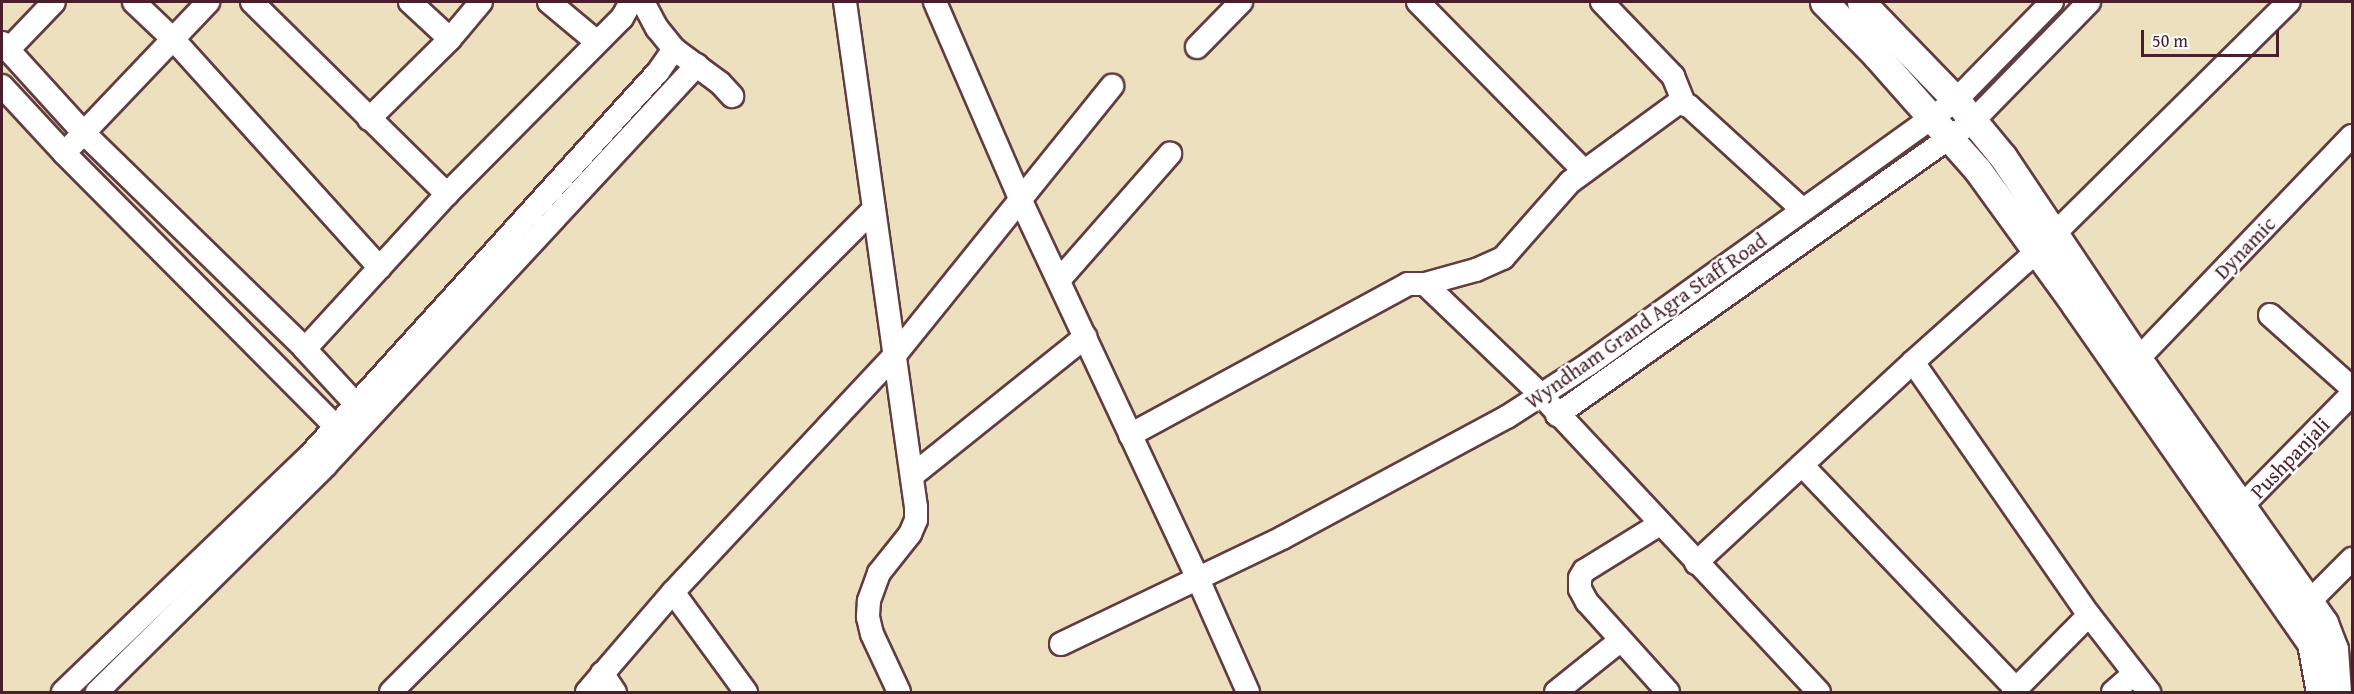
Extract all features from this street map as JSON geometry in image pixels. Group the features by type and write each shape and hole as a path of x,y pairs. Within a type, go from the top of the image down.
{"street":[{"path":"54,2 5,47 84,134 305,350 363,412"},
{"path":"134,2 174,40 380,268"},
{"path":"64,153 208,2"},
{"path":"252,2 447,194"},
{"path":"410,2 450,39"},
{"path":"369,119 450,39 481,2"},
{"path":"549,2 597,42"},
{"path":"305,350 447,194 622,18 632,2"},
{"path":"643,2 657,28 674,49 720,83 732,96"},
{"path":"845,2 913,474 916,520 910,534 886,563 872,586 868,617 872,634 899,693"},
{"path":"935,2 1022,201 1198,579 1248,693"},
{"path":"1197,47 1241,2"},
{"path":"1418,2 1584,171"},
{"path":"1602,2 1673,76 1684,103 1803,210"},
{"path":"1824,2 1876,55 2045,242 2138,359 2311,643 2320,693"},
{"path":"1861,2 1956,100 2002,157 2045,242 2234,514 2324,622 2334,649 2337,693"},
{"name":"Wyndham Grand Agra Staff Road","path":"1061,644 1282,538 1508,417 1589,364 1956,100 2052,2"},
{"path":"1557,415 1973,121 2089,2"},
{"path":"1696,563 2045,242 2289,2"},
{"path":"363,412 658,72 674,49"},
{"path":"98,693 342,434 697,65"},
{"path":"2,86 64,153 342,434"},
{"path":"587,693 672,592 895,355 1022,201 1112,86"},
{"path":"1130,435 1408,284 1425,284 1476,270 1503,258 1554,198 1584,171 1672,104 1684,103"},
{"name":"Dynamic","path":"2138,359 2352,136"},
{"path":"1060,279 1170,154"},
{"path":"391,693 874,209"},
{"path":"1425,284 1541,395 1557,415 1819,693"},
{"path":"2270,315 2352,388"},
{"path":"913,474 1085,337"},
{"path":"1913,362 2089,615 2149,693"},
{"name":"Pushpanjali","path":"2234,514 2352,394"},
{"path":"63,693 311,454 342,434"},
{"path":"1802,465 2014,691 2089,615"},
{"path":"1660,524 1584,571 1580,578 1580,588 1587,602 1668,693"},
{"path":"2309,602 2352,559"},
{"path":"672,592 746,693"},
{"path":"1570,689 1621,640"},
{"path":"602,673 615,693"},
{"path":"2113,693 2134,674"}]}
